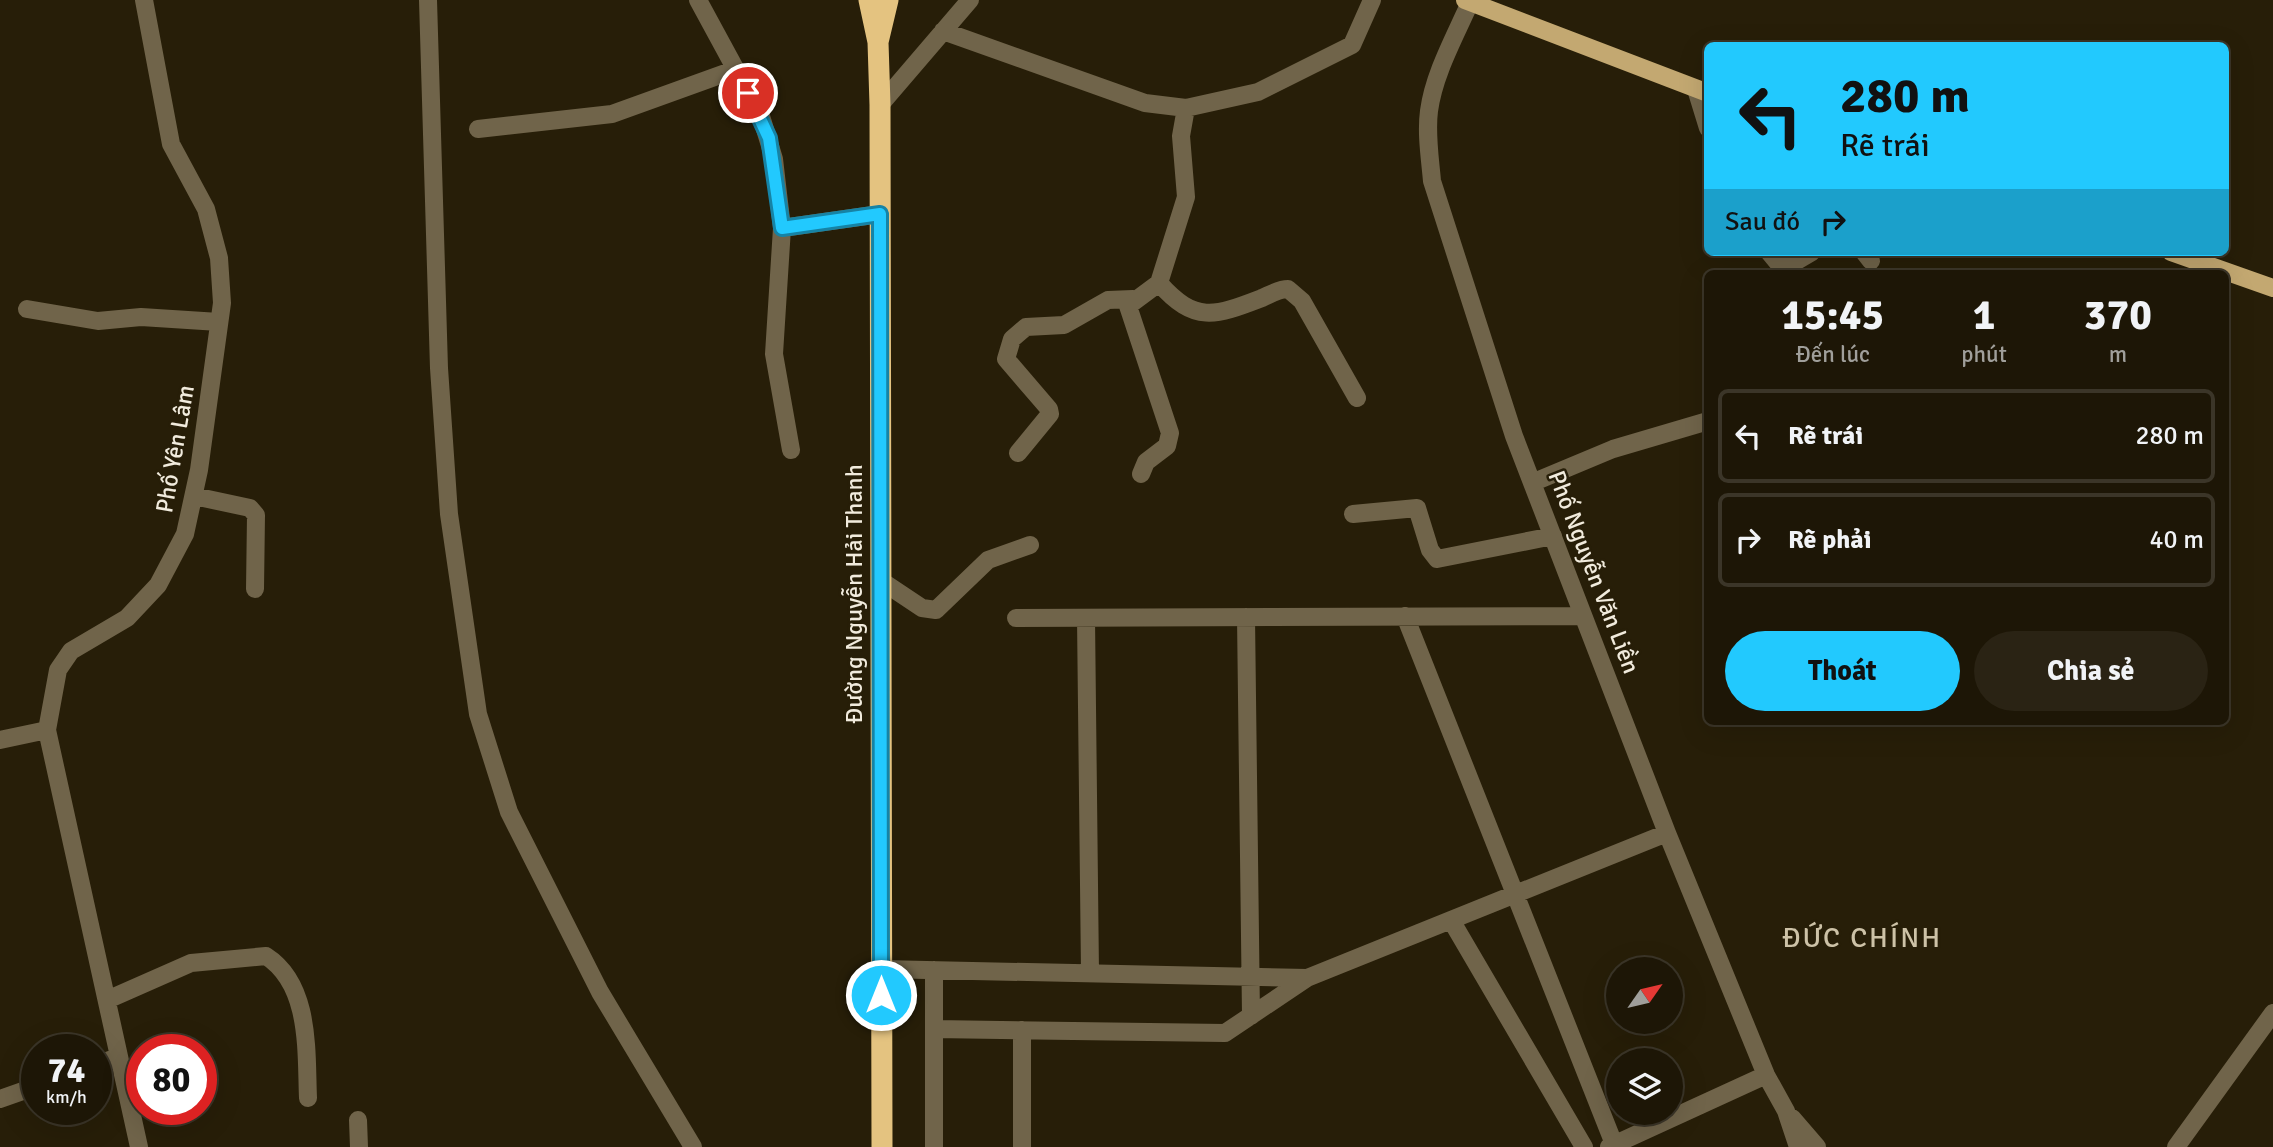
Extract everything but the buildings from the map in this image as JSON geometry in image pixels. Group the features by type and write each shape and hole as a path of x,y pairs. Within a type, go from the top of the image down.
{"highway":[{"name":"Đường Nguyễn Hải Thanh","path":"869,0 878,42 880,105 882,1147"},
{"name":"Đường Nguyễn Hải Thanh","path":"878,42 888,0"}],"main road":[{"path":"1469,1 1702,91"},
{"path":"2178,256 2197,268"},
{"path":"2229,276 2273,288"}],"street":[{"name":"Phố Yên Lâm","path":"139,1147 47,730 58,670 71,651 127,618 158,585 185,534 194,496 219,322 219,258 206,209 171,144 144,0"},
{"path":"428,0 439,368 447,488 478,714 509,812 600,992 693,1147"},
{"path":"698,0 761,116 769,138 782,228 774,354 791,450"},
{"path":"880,105 970,0"},
{"path":"943,31 1145,103 1186,108 1258,92 1352,45 1372,0"},
{"name":"Phố Nguyễn Văn Liền","path":"1469,1 1431,101 1428,143 1432,181 1510,423 1583,616 1667,832 1766,1075 1786,1111 1798,1147"},
{"path":"478,129 612,114 734,70"},
{"path":"1702,91 1697,102 1704,119"},
{"path":"1141,474 1146,461 1167,446 1170,433 1128,306 1133,299 1159,283 1186,197 1181,136 1186,108"},
{"path":"782,228 880,214"},
{"path":"1772,256 1783,270 1806,256"},
{"path":"1159,283 1176,302 1194,312 1211,315 1288,289 1302,301 1357,398"},
{"path":"1018,453 1050,414 1049,409 1006,359 1012,339 1026,327 1064,325 1108,300 1133,299"},
{"path":"27,309 98,321 141,317 219,322"},
{"path":"1534,482 1613,449 1704,422"},
{"path":"194,496 250,508 256,515 255,589"},
{"path":"1353,514 1417,508 1430,550 1437,559 1553,536"},
{"path":"880,580 922,608 936,610 988,560 1030,545"},
{"path":"1405,616 1611,1145 1766,1075"},
{"path":"1017,618 1583,616"},
{"path":"1246,617 1251,1016"},
{"path":"1086,618 1090,973"},
{"path":"0,740 47,730"},
{"path":"934,1029 1225,1034 1307,978 1667,832"},
{"path":"1451,920 1584,1147"},
{"path":"107,1000 191,962 266,956 277,966 301,1008 308,1098"},
{"path":"881,969 1307,978"},
{"path":"934,970 934,1147"},
{"path":"2176,1147 2273,1013"},
{"path":"1022,1030 1022,1147"},
{"path":"112,1060 118,1058"},
{"path":"0,1099 21,1092"},
{"path":"1786,1111 1817,1147"},
{"path":"358,1120 359,1147"}],"district":[{"name":"ĐỨC CHÍNH","path":"1862,937"}],"route":[{"path":"748,93 769,138 782,228 880,214 881,995"}]}
